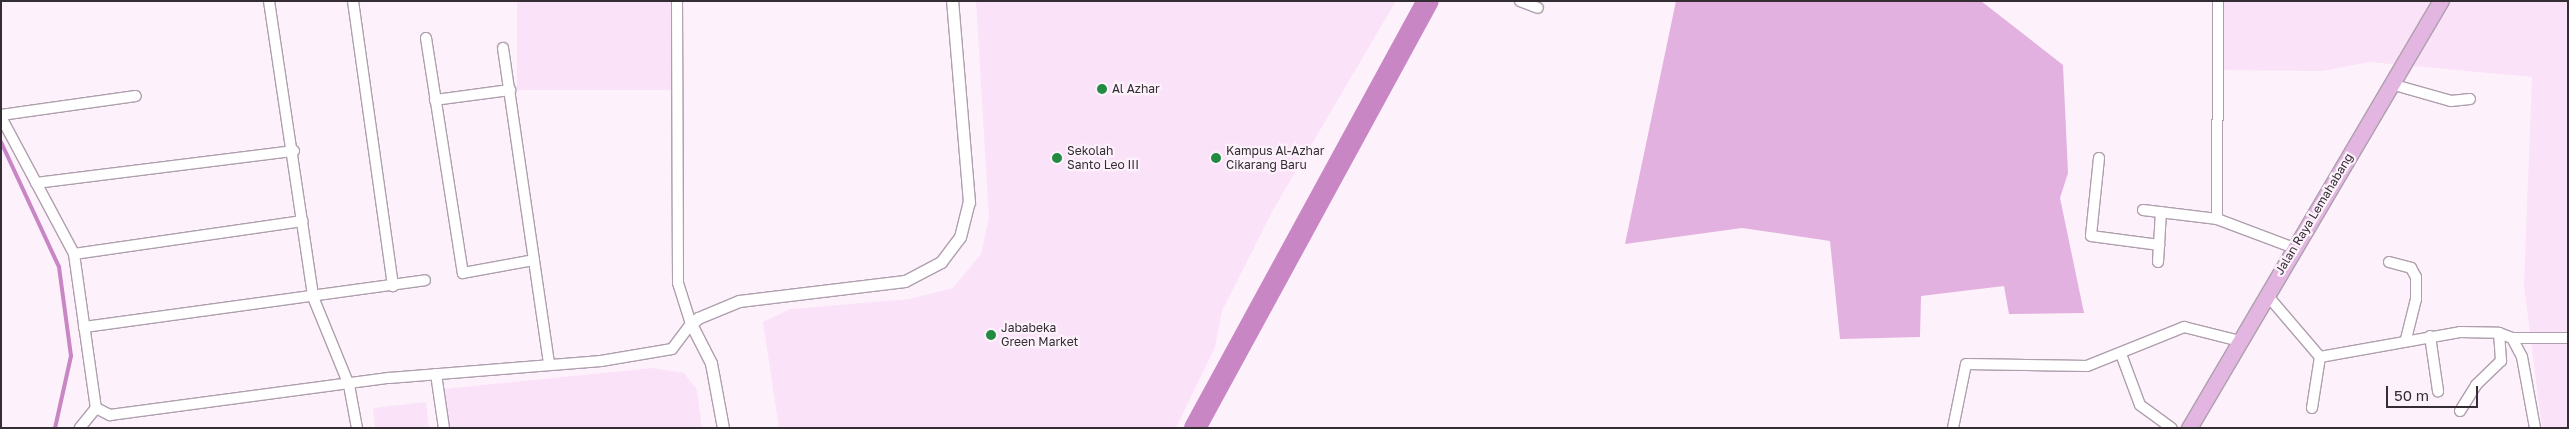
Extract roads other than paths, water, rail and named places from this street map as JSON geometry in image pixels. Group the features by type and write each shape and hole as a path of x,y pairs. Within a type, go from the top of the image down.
{"main road":[{"name":"Jalan Raya Lemahabang","path":"2189,428 2441,1"}],"street":[{"path":"270,1 294,152 313,297 349,385 357,428"},
{"path":"353,1 393,286"},
{"path":"677,1 678,283 691,324 711,363 723,428"},
{"path":"96,408 110,415 436,374 658,354 682,340 691,324 710,311 739,301 905,281 927,272 952,251 966,221 969,202 952,1"},
{"path":"1520,1 1538,8"},
{"path":"2217,219 2218,1"},
{"path":"426,38 462,273 534,260"},
{"path":"503,48 549,365"},
{"path":"2391,84 2450,101 2470,99"},
{"path":"436,100 510,90"},
{"path":"80,428 96,408 74,254 1,116 136,96"},
{"path":"36,183 294,152"},
{"path":"2098,158 2091,236 2159,245"},
{"path":"2143,210 2217,219 2294,248"},
{"path":"2158,262 2161,212"},
{"path":"74,254 303,221"},
{"path":"2389,262 2411,268 2416,277 2416,299 2406,339"},
{"path":"84,327 393,286 425,280"},
{"path":"2267,294 2320,357 2312,408"},
{"path":"1953,428 1966,364 2087,366 2184,327 2240,341"},
{"path":"2320,357 2341,356 2406,339 2430,336 2499,333 2512,338 2568,338"},
{"path":"2460,411 2476,385 2501,361 2499,333"},
{"path":"2430,336 2438,391"},
{"path":"2512,338 2524,365 2534,428"},
{"path":"2120,354 2140,405 2172,428"},
{"path":"436,374 444,428"}],"waterway":[{"path":"1195,428 1428,1"},
{"path":"1,142 59,267 71,356 55,428"}],"place":[{"name":"Al Azhar","path":"1102,89"},
{"name":"Sekolah Santo Leo III","path":"1057,158"},
{"name":"Kampus Al-Azhar Cikarang Baru","path":"1216,158"},
{"name":"Jababeka Green Market","path":"991,335"}]}
